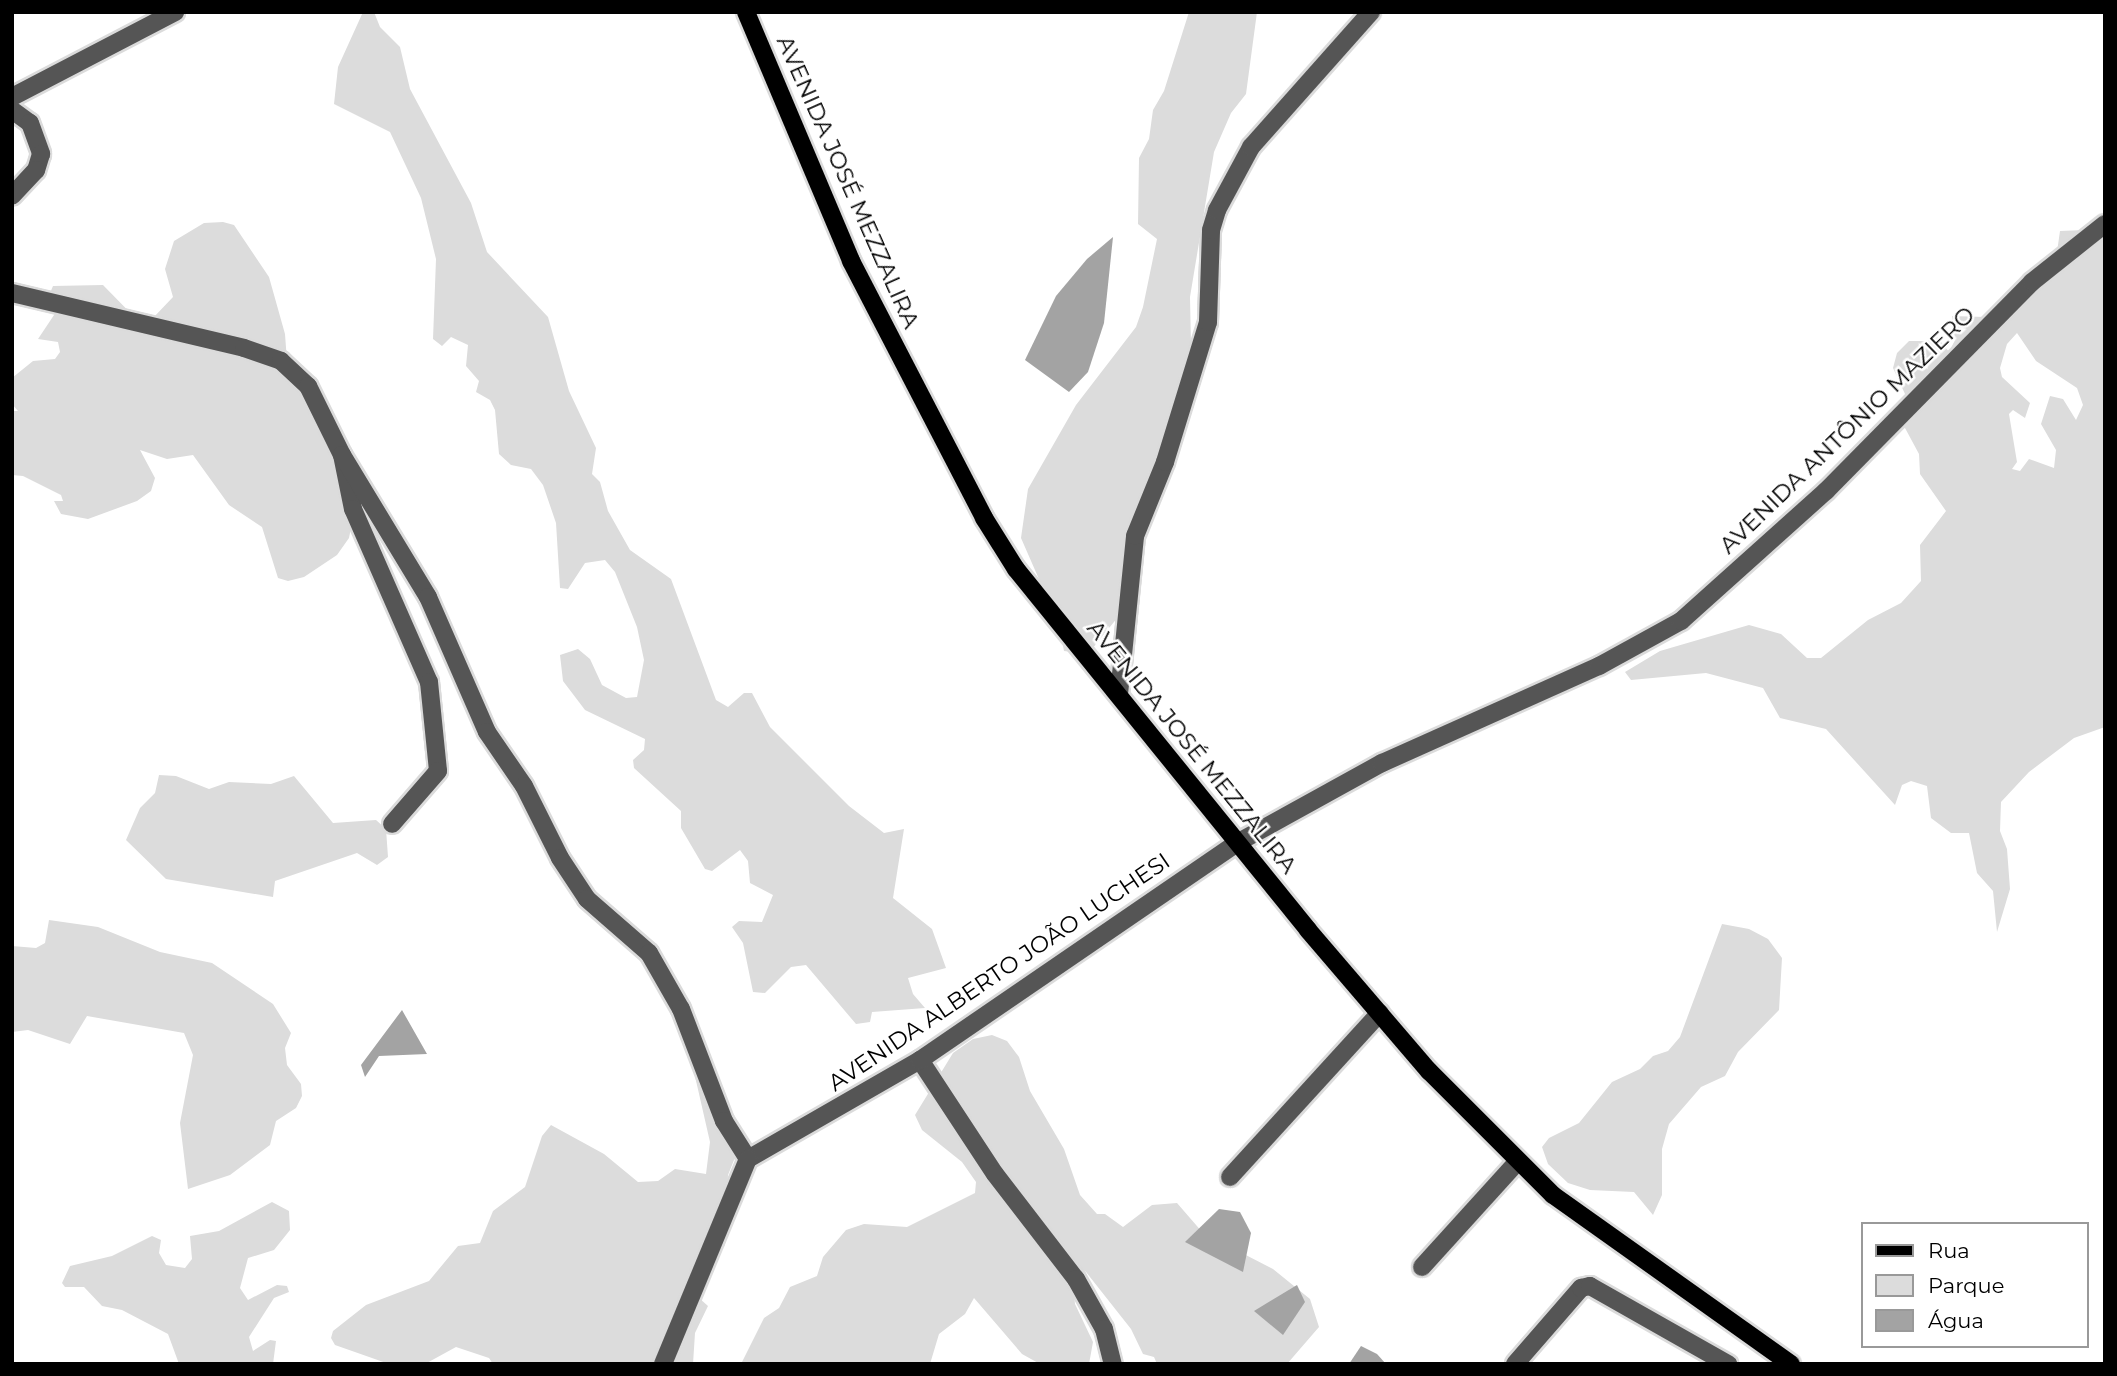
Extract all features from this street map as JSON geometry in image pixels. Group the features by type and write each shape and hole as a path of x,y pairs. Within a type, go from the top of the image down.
{"main road":[{"name":"AVENIDA JOSÉ MEZZALIRA","path":"746,12 851,261 984,518 1016,569 1237,843 1429,1071 1553,1195 1606,1236 1791,1364"}],"street":[{"path":"12,97 175,12"},
{"path":"1119,694 1135,536 1165,462 1205,335 1211,230 1217,210 1251,147 1371,12"},
{"path":"12,110 30,123 41,154 36,170 12,196"},
{"name":"AVENIDA ANTÔNIO MAZIERO","path":"1237,843 1382,763 1599,666 1681,621 1826,491 2032,282 2105,224"},
{"path":"12,293 244,348 281,361 307,386 342,455 428,597 478,714 524,786 560,858 587,900 649,953 681,1009 724,1121 748,1159 663,1364"},
{"path":"342,455 353,509 429,682 438,771 391,824"},
{"name":"AVENIDA ALBERTO JOÃO LUCHESI","path":"748,1159 920,1060 1237,843"},
{"path":"1230,1177 1380,1013"},
{"path":"920,1060 995,1174 1076,1279 1104,1329 1113,1364"},
{"path":"1422,1267 1518,1161"},
{"path":"1515,1364 1581,1288 1590,1286 1728,1364"}],"green space":[{"path":"363,12 374,12 380,27 400,47 410,89 471,203 487,252 548,317 569,391 596,448 592,474 600,482 608,511 630,550 671,579 716,700 728,707 744,693 752,693 770,727 849,806 884,833 904,829 893,898 932,929 946,968 908,978 913,994 925,1008 872,1012 870,1022 856,1024 806,965 791,967 765,993 753,992 743,943 732,927 739,921 762,922 773,895 750,883 748,861 740,850 712,871 705,869 681,828 681,811 634,768 633,760 644,750 645,739 585,710 563,681 560,655 578,649 590,659 602,685 626,698 637,697 644,660 637,627 615,572 605,560 585,563 568,589 560,588 556,523 543,485 531,469 511,465 499,454 495,410 490,400 476,392 479,381 466,366 468,345 451,337 442,346 433,339 436,259 421,198 390,132 334,104 338,67"},
{"path":"1189,12 1257,12 1246,94 1231,113 1214,152 1190,297 1191,346 1118,617 1088,654 1064,651 1059,625 1021,538 1028,489 1076,405 1136,327 1143,307 1157,239 1138,224 1139,158 1149,139 1153,110 1164,91"},
{"path":"2105,214 2105,727 2074,738 2029,772 2001,802 2000,831 2007,849 2010,889 1997,932 1993,891 1977,873 1969,833 1951,833 1931,818 1927,786 1911,781 1902,785 1895,805 1826,729 1780,718 1763,688 1706,673 1631,680 1625,672 1660,651 1749,625 1781,634 1807,658 1821,658 1868,620 1901,603 1921,581 1920,545 1946,511 1920,474 1919,454 1905,428 1905,394 1893,368 1897,353 1909,341 1927,341 1936,335 1949,352 1955,340 1952,316 1985,317 2023,306 2056,259 2060,231 2084,230","holes":["2017,333 2036,361 2077,388 2083,405 2076,420 2063,399 2050,396 2041,424 2056,450 2054,468 2029,459 2020,471 2012,469 2017,462 2009,414 2013,410 2025,418 2030,403 2002,377 2000,368 2007,344"]},
{"path":"223,222 234,225 269,277 285,334 287,361 329,430 352,523 349,538 337,555 304,577 288,581 278,578 262,527 229,505 193,455 167,459 140,450 155,478 151,491 137,501 88,519 61,514 54,501 63,501 61,495 23,476 12,475 12,411 18,411 12,404 12,378 33,361 55,359 60,352 58,342 38,339 58,309 50,293 53,286 103,285 149,332 153,318 173,297 165,269 174,241 204,223"},
{"path":"159,775 176,776 209,789 229,782 271,784 294,776 333,823 376,820 386,829 388,857 377,865 357,853 275,881 273,897 166,879 126,840 140,808 155,793"},
{"path":"49,920 98,927 160,952 212,963 273,1004 291,1033 285,1048 287,1065 301,1084 302,1096 296,1108 276,1121 270,1145 230,1175 188,1189 180,1123 193,1055 184,1033 87,1016 70,1044 28,1030 12,1032 12,946 36,948 45,943"},
{"path":"1722,924 1749,929 1768,939 1782,958 1779,1010 1738,1052 1725,1076 1701,1087 1669,1124 1662,1149 1662,1195 1653,1215 1634,1192 1590,1190 1568,1183 1548,1164 1542,1147 1549,1138 1579,1123 1612,1082 1640,1069 1653,1056 1668,1051 1680,1037"},
{"path":"992,1035 1007,1041 1019,1057 1030,1091 1064,1149 1080,1195 1097,1214 1105,1214 1123,1227 1152,1205 1177,1203 1203,1233 1273,1269 1310,1299 1319,1327 1287,1364 1157,1364 1154,1357 1143,1354 1131,1329 1086,1272 1075,1264 1067,1267 1062,1276 1072,1276 1075,1304 1093,1342 1089,1364 1040,1364 1022,1354 974,1298 965,1314 939,1334 930,1364 741,1364 764,1318 779,1308 790,1287 817,1276 823,1257 846,1230 864,1224 907,1227 975,1193 976,1182 962,1162 922,1130 915,1115 953,1053 973,1039"},
{"path":"689,1050 736,1155 728,1175 725,1245 702,1281 699,1298 708,1306 695,1333 693,1364 493,1364 489,1358 456,1347 425,1364 389,1364 335,1345 331,1338 333,1331 366,1305 429,1281 458,1246 480,1243 493,1211 525,1187 542,1136 551,1125 604,1154 638,1182 658,1181 675,1169 706,1174 710,1142"},
{"path":"272,1202 289,1211 290,1230 274,1250 248,1258 240,1288 248,1300 277,1285 287,1286 289,1292 274,1298 249,1337 253,1351 270,1340 276,1341 273,1364 179,1364 168,1334 122,1310 102,1306 84,1287 65,1287 62,1283 70,1266 112,1256 152,1236 161,1240 159,1253 166,1265 185,1268 192,1259 190,1236 219,1231"}],"water":[{"path":"1113,237 1104,323 1088,372 1069,392 1025,360 1056,296 1087,259"},
{"path":"402,1010 427,1054 379,1056 365,1077 361,1065"},
{"path":"1219,1209 1240,1212 1251,1233 1243,1272 1185,1242"},
{"path":"1297,1285 1305,1302 1283,1335 1254,1311"},
{"path":"1361,1346 1377,1354 1386,1364 1349,1364"}]}
